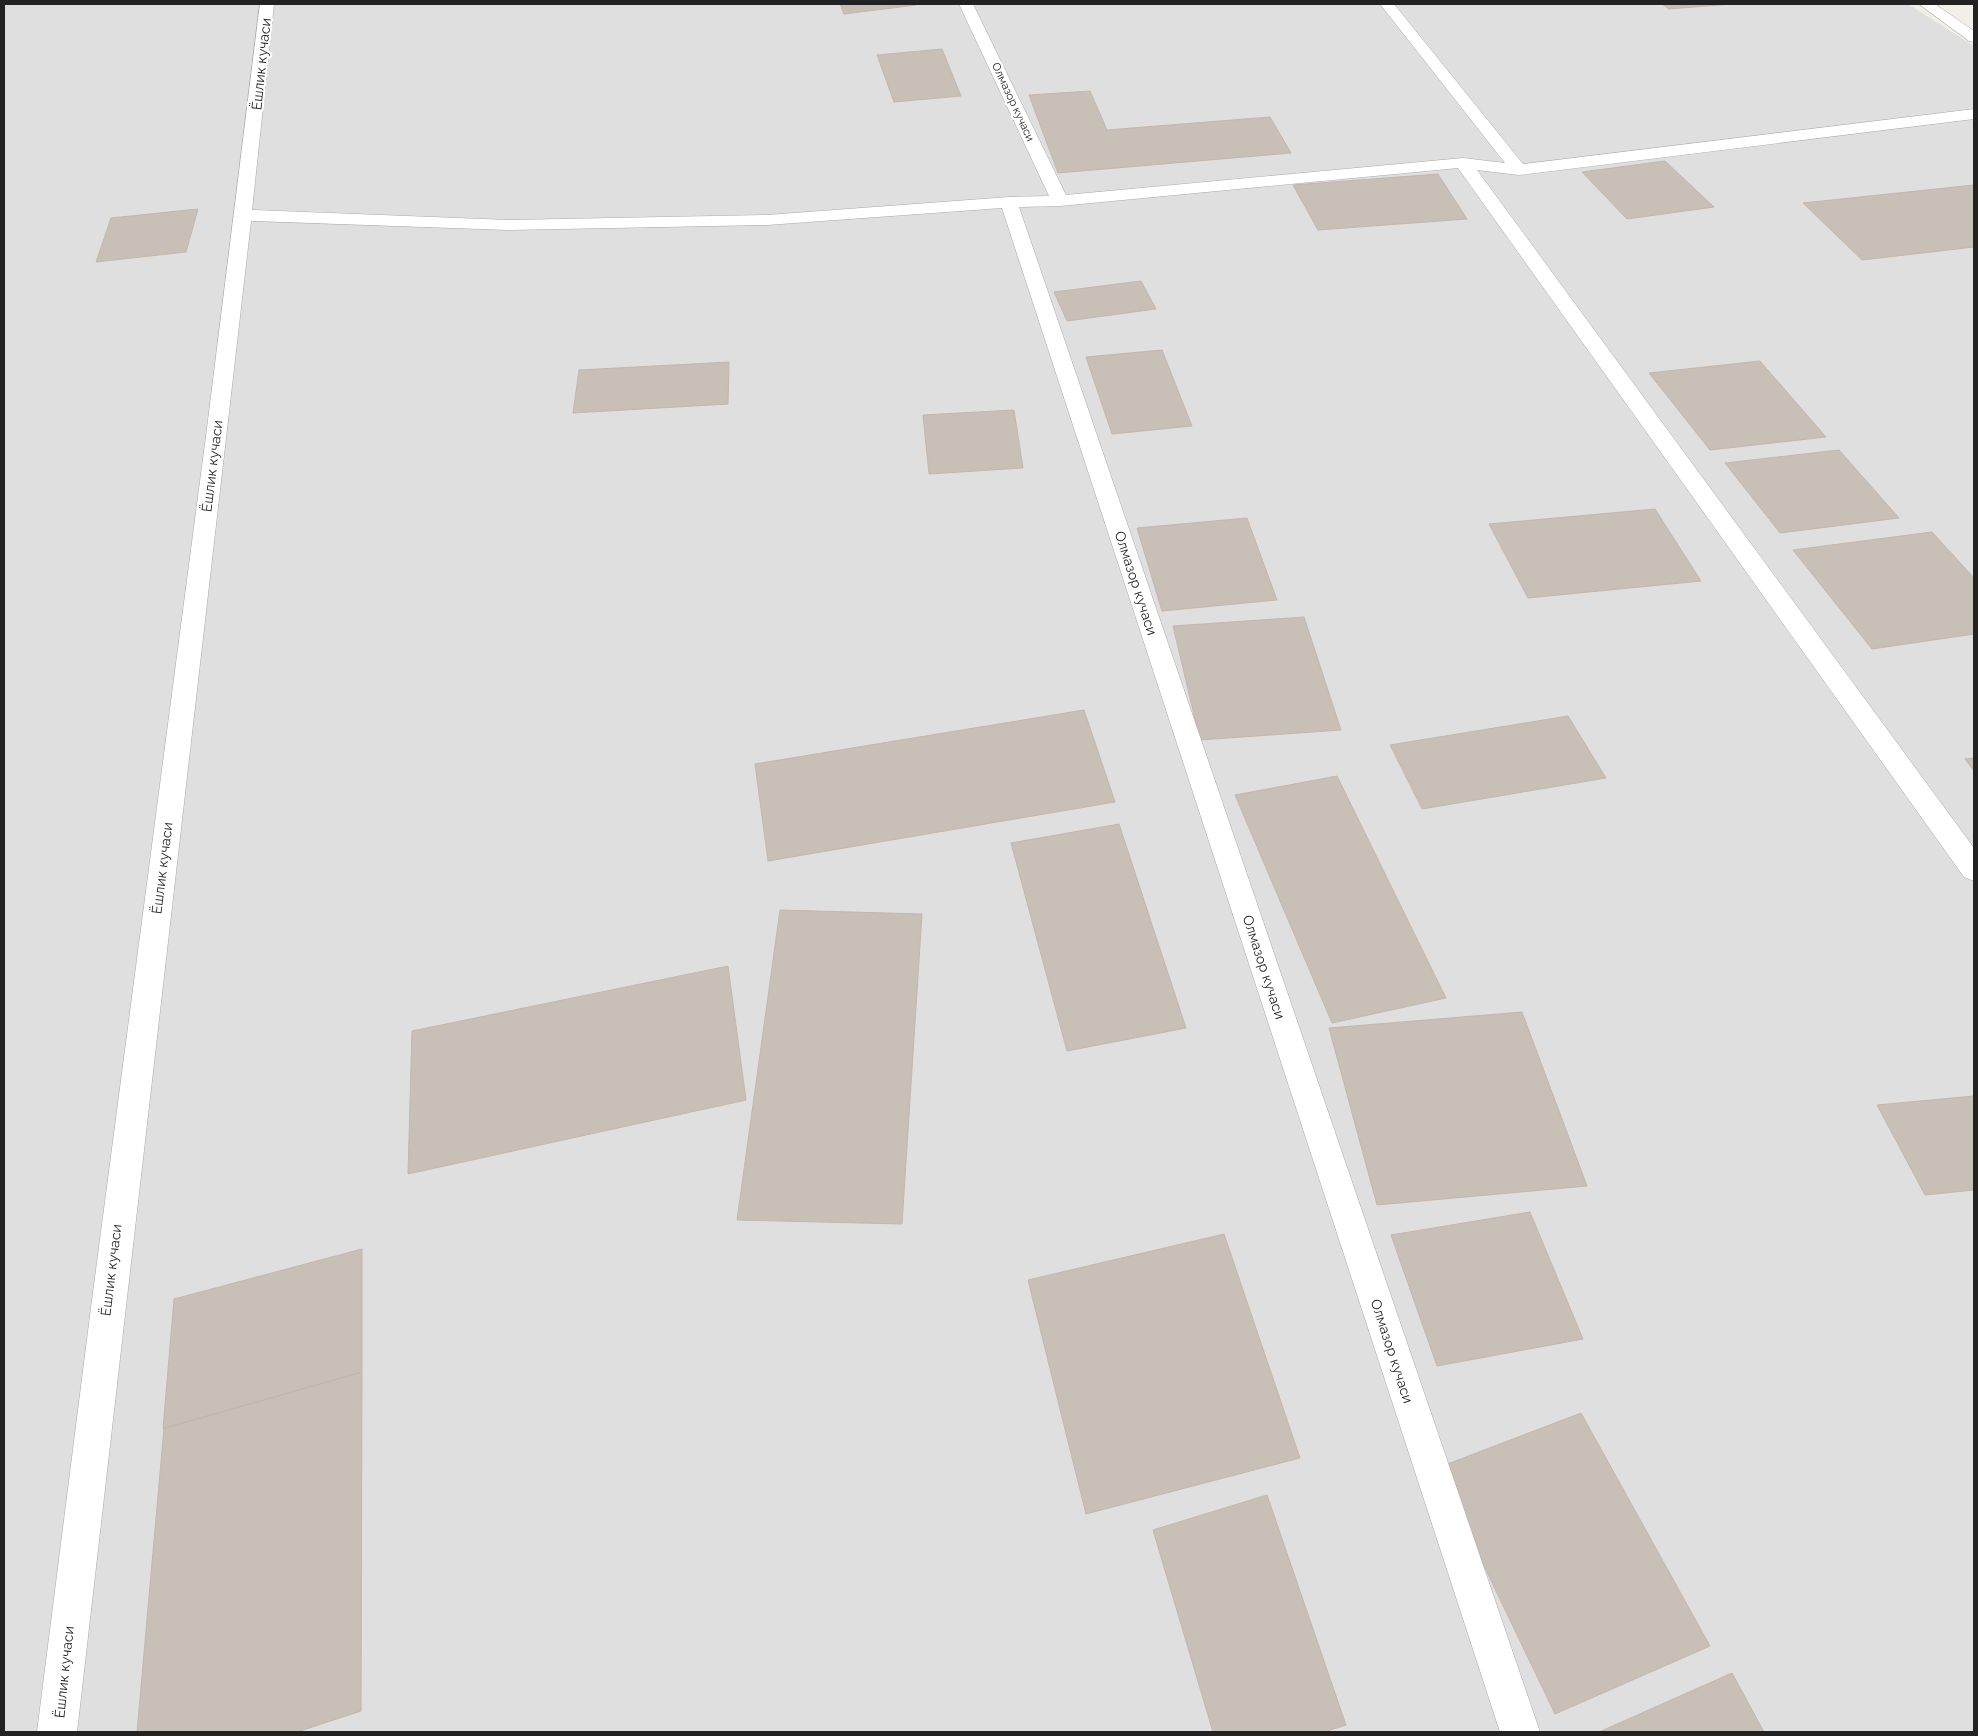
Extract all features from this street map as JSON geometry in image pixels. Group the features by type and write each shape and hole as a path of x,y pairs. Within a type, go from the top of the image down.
{"street":[{"name":"Ёшлик кучаси","path":"57,1732 91,1430 244,215 267,4"},
{"name":"Олмазор кучаси","path":"966,4 1060,201"},
{"path":"1387,4 1519,170"},
{"path":"1926,4 1974,38"},
{"path":"244,215 519,225 766,220 1009,202 1060,201 1463,163 1519,170 1974,114"},
{"path":"1463,163 1974,869"},
{"name":"Олмазор кучаси","path":"1009,202 1520,1732"}],"shaded area":[{"path":"4,4 1908,4 1974,46 1974,1732 4,1732"}],"building":[{"path":"840,4 915,4 916,5 844,14"},
{"path":"1662,4 1731,4 1669,9"},
{"path":"942,49 961,96 894,102 877,55"},
{"path":"1090,91 1107,130 1270,117 1291,153 1058,173 1029,95"},
{"path":"1665,161 1714,207 1627,219 1582,172"},
{"path":"1438,174 1467,219 1318,230 1293,185"},
{"path":"1974,185 1974,247 1862,260 1803,203"},
{"path":"198,209 186,252 96,262 111,218"},
{"path":"1141,281 1156,309 1067,321 1054,292"},
{"path":"1162,350 1192,426 1112,434 1086,357"},
{"path":"1760,361 1826,437 1710,450 1649,373"},
{"path":"729,362 728,404 573,413 579,370"},
{"path":"1014,410 1023,468 929,474 923,415"},
{"path":"1839,450 1899,518 1780,533 1725,463"},
{"path":"1655,509 1701,581 1528,598 1489,524"},
{"path":"1247,518 1277,600 1162,611 1137,528"},
{"path":"1932,532 1974,578 1974,634 1872,649 1793,550"},
{"path":"1304,617 1341,730 1200,740 1173,626"},
{"path":"1084,710 1115,802 768,861 755,764"},
{"path":"1568,716 1606,778 1422,809 1390,745"},
{"path":"1974,758 1974,771 1965,759"},
{"path":"1337,776 1446,998 1332,1023 1235,795"},
{"path":"1119,824 1186,1028 1067,1051 1011,843"},
{"path":"780,910 922,914 902,1224 737,1220"},
{"path":"728,966 746,1100 408,1174 412,1031"},
{"path":"1522,1012 1587,1186 1377,1205 1329,1028"},
{"path":"1974,1096 1974,1190 1925,1195 1877,1105"},
{"path":"1530,1212 1583,1339 1437,1366 1391,1235"},
{"path":"1224,1234 1300,1458 1086,1514 1028,1280"},
{"path":"362,1249 362,1372 163,1429 174,1299"},
{"path":"362,1372 361,1711 297,1732 137,1732 164,1428"},
{"path":"1581,1413 1710,1646 1555,1714 1437,1468"},
{"path":"1267,1495 1346,1725 1324,1732 1213,1732 1153,1530"},
{"path":"1732,1673 1764,1732 1599,1732"}]}
